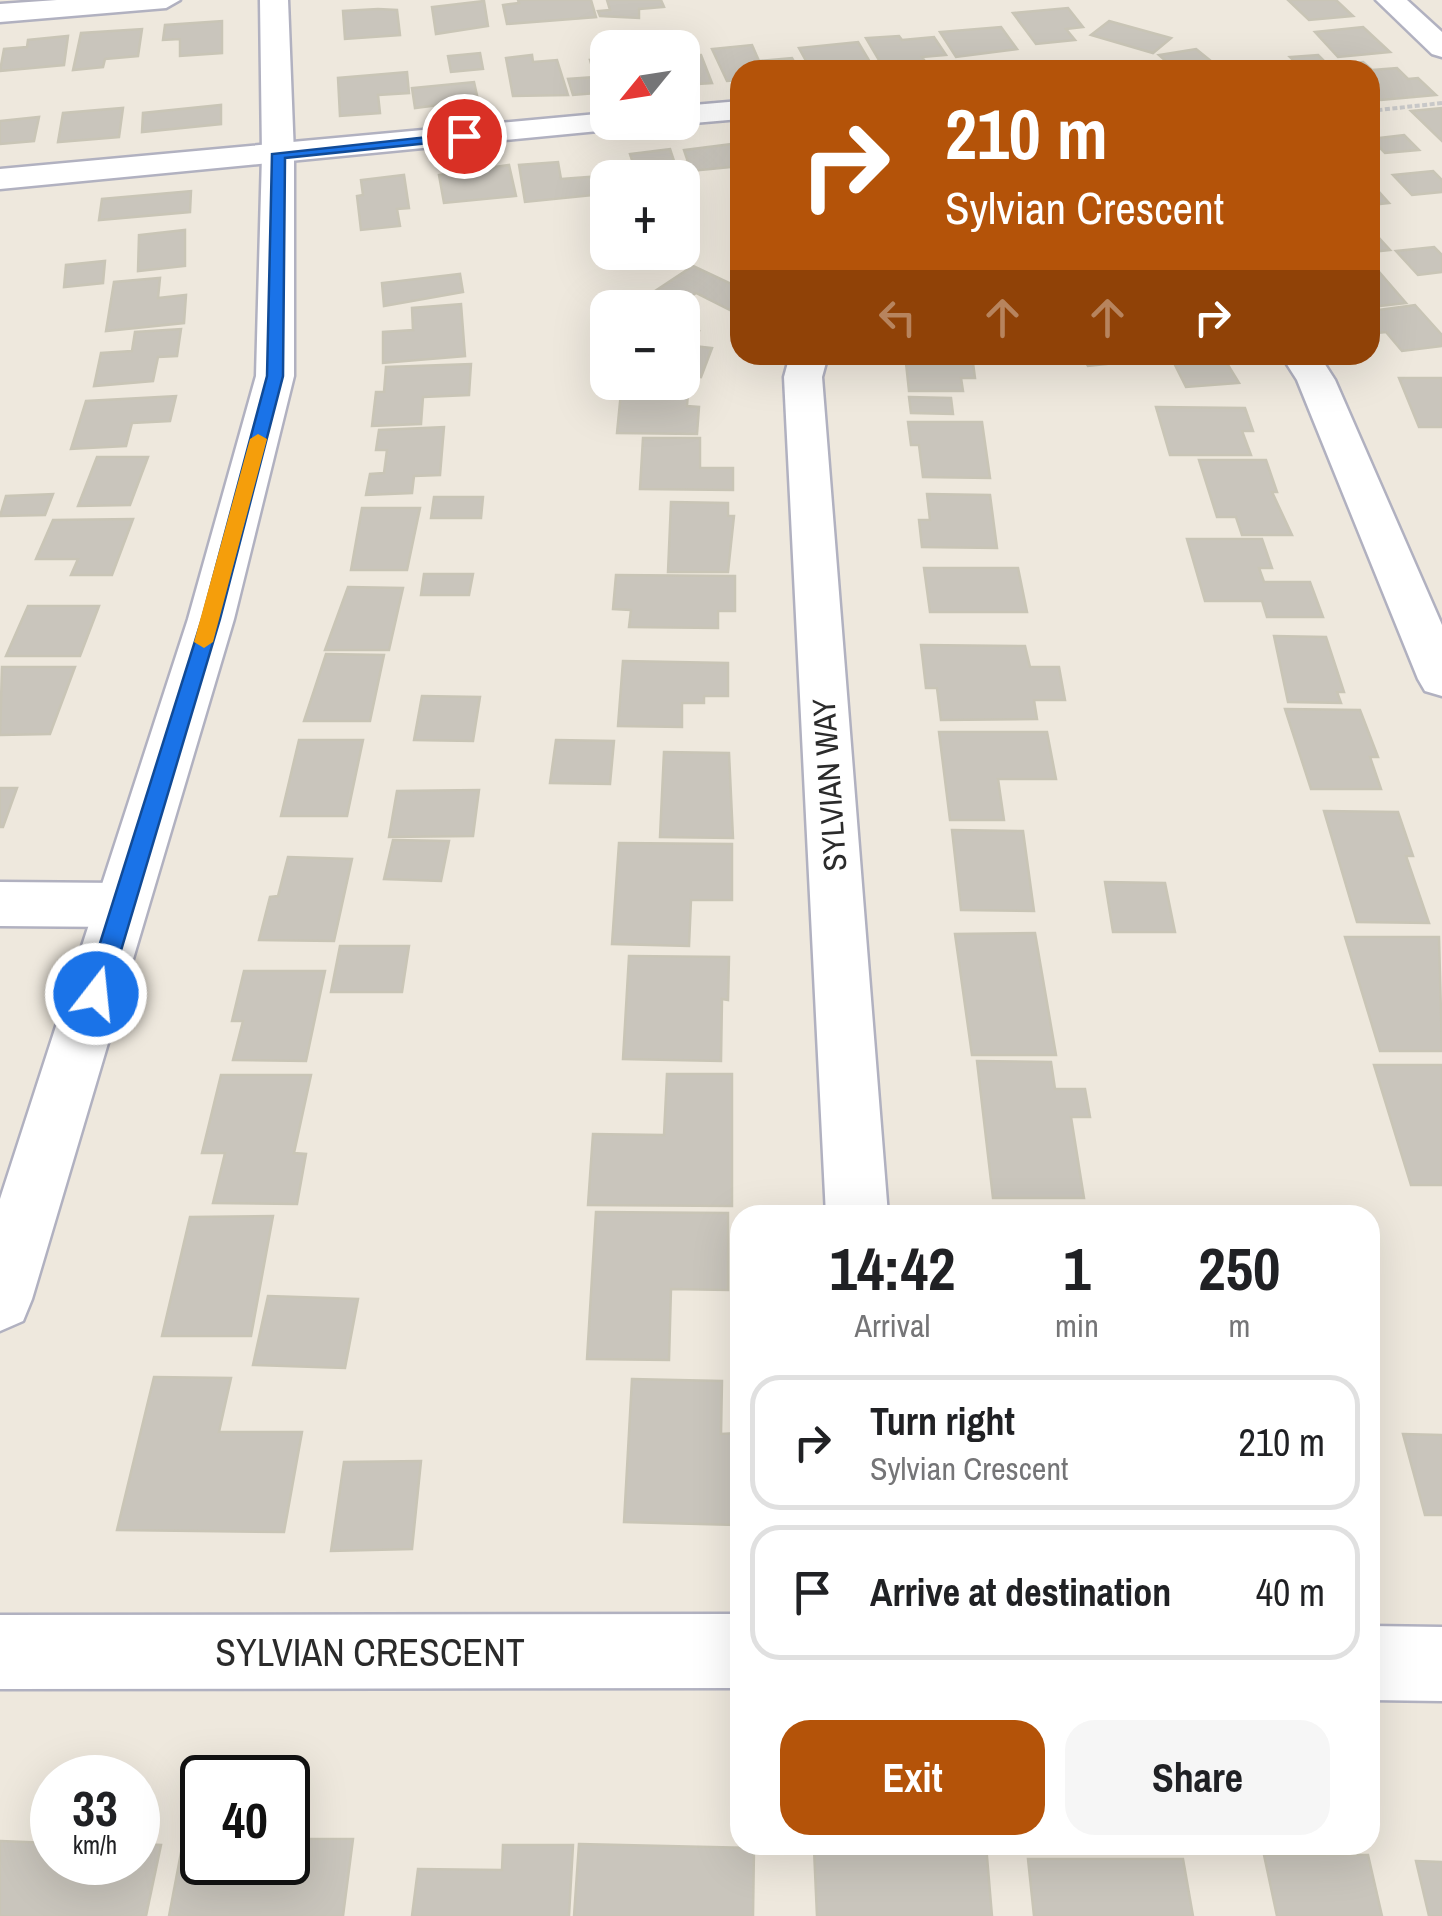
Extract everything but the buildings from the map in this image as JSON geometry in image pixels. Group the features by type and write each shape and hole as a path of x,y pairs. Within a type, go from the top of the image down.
{"street":[{"path":"0,13 166,0"},
{"path":"0,1298 211,619 275,376 278,154 274,0"},
{"path":"1390,0 1442,48"},
{"path":"700,113 730,111"},
{"path":"0,180 590,124"},
{"name":"SYLVIAN WAY","path":"806,365 803,377 856,1205"},
{"path":"1306,365 1442,679"},
{"path":"0,904 121,905"},
{"name":"SYLVIAN CRESCENT","path":"0,1652 730,1651"},
{"path":"1380,1663 1442,1664"}],"path":[{"path":"1380,110 1442,103"}],"slow traffic":[{"path":"204,642 258,439"}],"route":[{"path":"96,994 211,619 275,376 278,154 464,136"}]}
